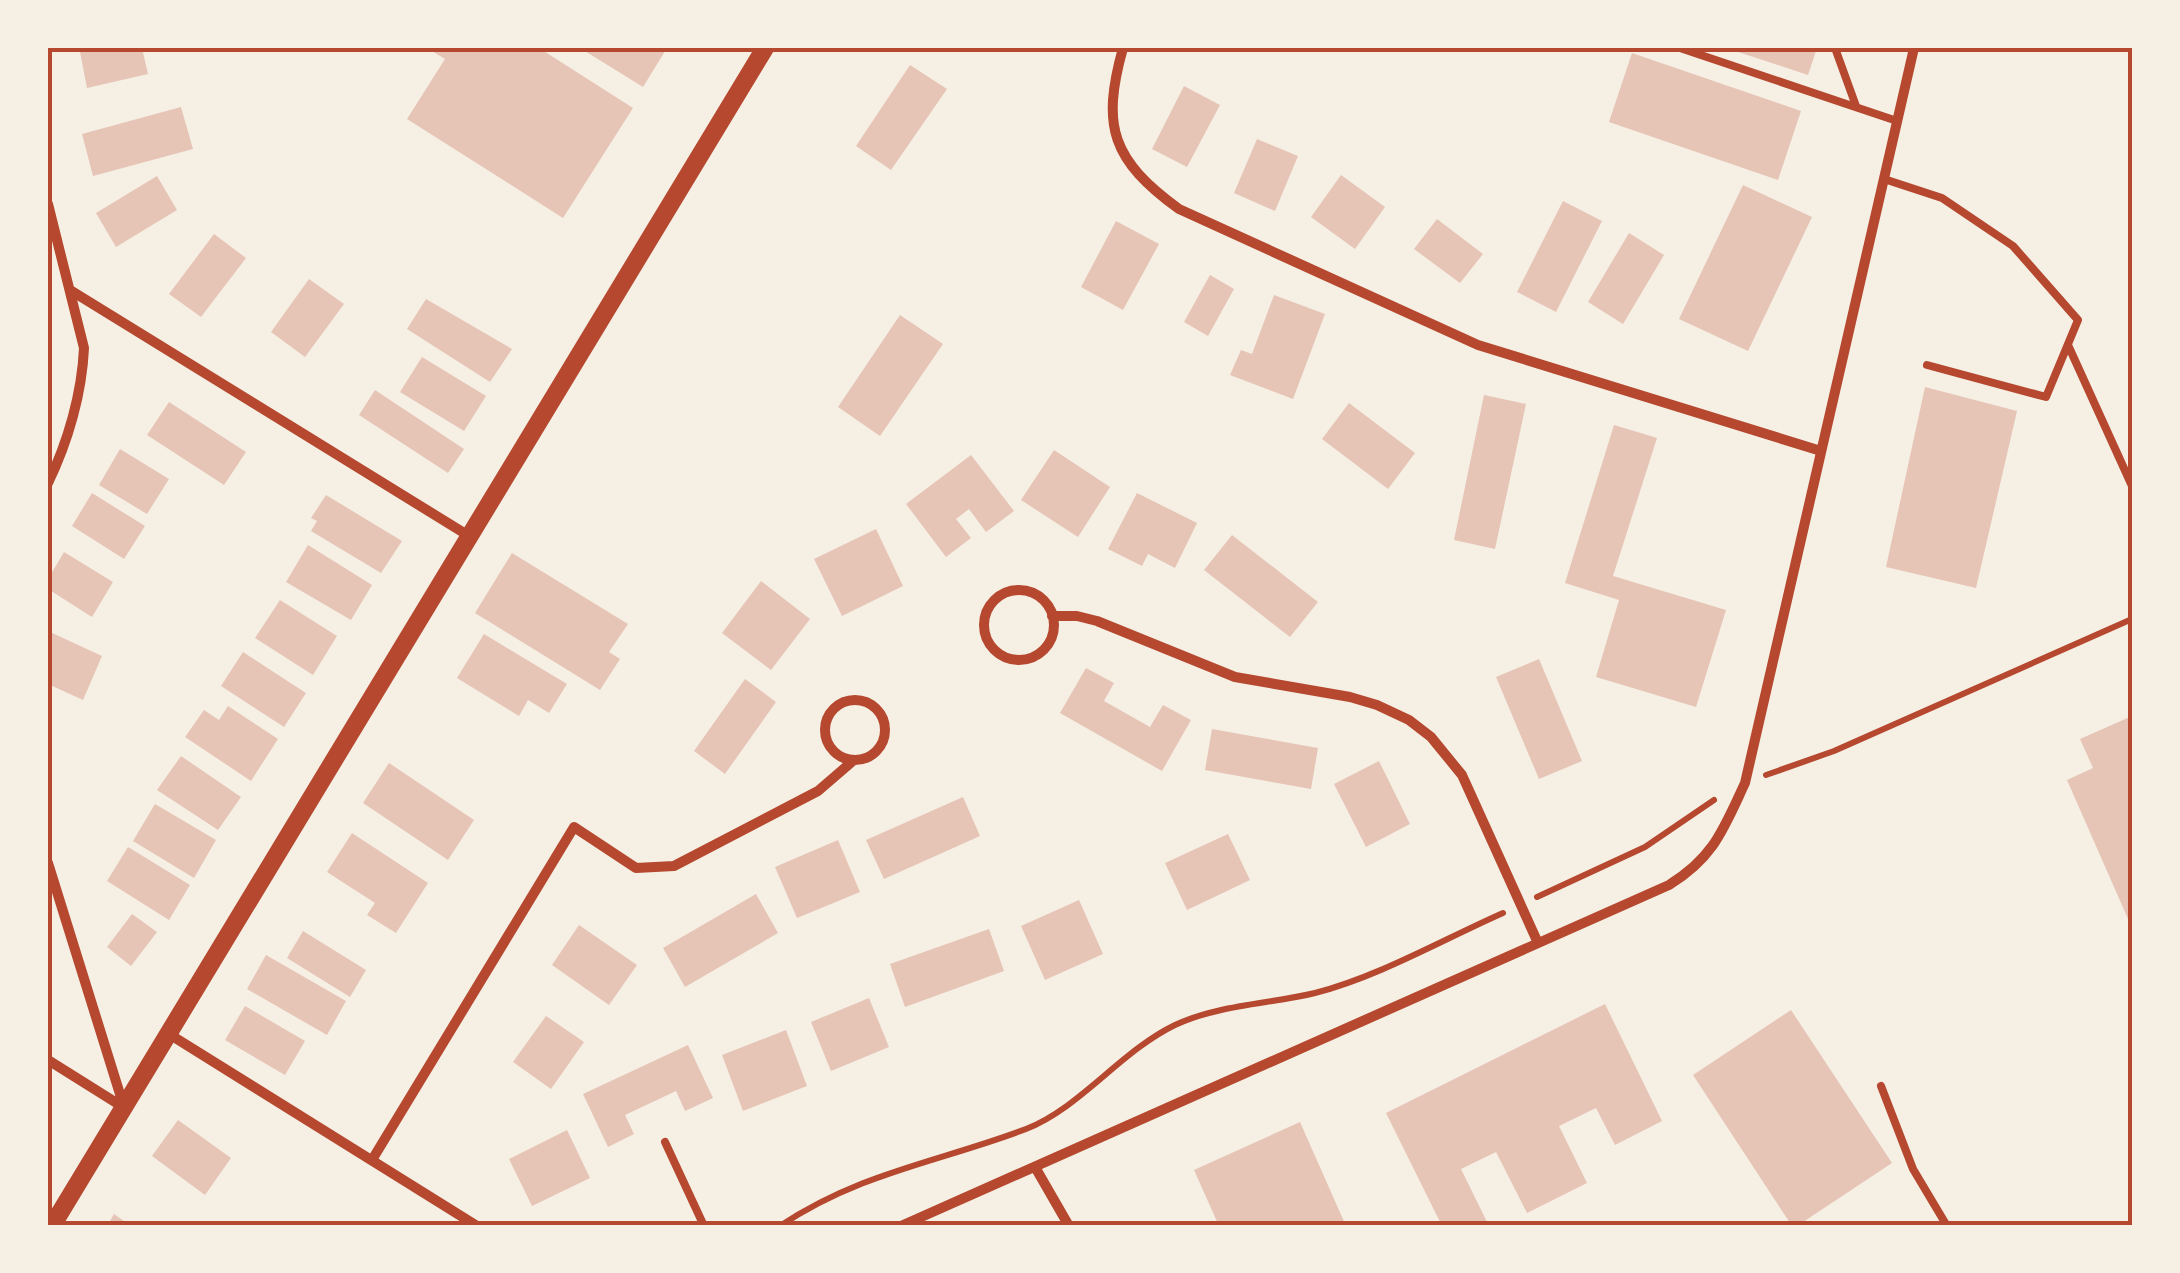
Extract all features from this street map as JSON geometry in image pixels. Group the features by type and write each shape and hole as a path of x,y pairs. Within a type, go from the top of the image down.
{"street":[{"path":"52,1226 765,48"},
{"path":"1123,48 1112,88 1118,144 1145,184 1179,209 1478,345 1821,451"},
{"path":"900,1226 1669,885 1694,869 1720,834 1744,783 1914,48"},
{"path":"48,204 81,330 83,367 68,434 48,483"},
{"path":"70,290 469,536"},
{"path":"1016,590 1039,596 1052,616 1051,638 1038,654 1027,659 1016,660 996,652 984,633 988,609 1005,593 1016,590"},
{"path":"1052,616 1097,621 1235,676 1377,704 1409,720 1431,738 1462,774 1538,943"},
{"path":"372,1160 574,827 636,868 674,866 818,790 854,760 872,754 884,738 882,718 877,710 859,700 840,704 825,727 829,746 835,753 854,760"},
{"path":"48,863 124,1108"},
{"path":"169,1034 478,1226"},
{"path":"48,1060 124,1108"},
{"path":"1035,1167 1069,1226"}],"lane":[{"path":"1680,48 1897,120"},
{"path":"1835,48 1856,106"},
{"path":"1884,178 1942,198 2013,246 2078,320 2046,397 1926,365"},
{"path":"2068,345 2132,486"},
{"path":"1881,1086 1913,1169 1947,1226"},
{"path":"665,1142 704,1226"}],"path":[{"path":"780,1226 814,1204 884,1172 1030,1128 1080,1094 1137,1047 1176,1025 1205,1015 1318,992 1645,847 1682,819 1744,783 1834,751 2132,619"}],"building":[{"path":"142,48 148,74 87,88 80,52"},
{"path":"427,48 539,48 633,108 563,218 407,119 445,59"},
{"path":"580,48 667,48 643,87"},
{"path":"1726,48 1817,48 1808,75"},
{"path":"1632,53 1801,111 1778,180 1609,122"},
{"path":"910,65 947,89 891,170 856,146"},
{"path":"1184,86 1220,105 1187,167 1152,149"},
{"path":"181,107 193,149 93,176 82,134"},
{"path":"1257,139 1298,156 1275,211 1234,193"},
{"path":"1341,175 1385,207 1355,249 1311,217"},
{"path":"157,176 177,210 116,247 96,213"},
{"path":"1743,185 1812,217 1748,351 1679,319"},
{"path":"1563,201 1602,221 1556,312 1517,292"},
{"path":"1437,219 1483,254 1460,283 1414,249"},
{"path":"1116,221 1159,244 1123,310 1081,287"},
{"path":"1629,233 1664,255 1623,324 1588,302"},
{"path":"214,234 246,258 201,317 169,294"},
{"path":"1210,275 1234,289 1208,336 1184,322"},
{"path":"309,279 344,304 305,357 271,332"},
{"path":"1274,295 1325,314 1293,399 1230,375 1241,350 1252,354"},
{"path":"426,299 512,349 490,382 407,329"},
{"path":"900,315 943,344 880,436 838,407"},
{"path":"422,357 486,396 464,431 400,392"},
{"path":"1925,387 2017,411 1976,588 1886,567"},
{"path":"375,390 464,449 448,473 359,415"},
{"path":"1484,395 1526,404 1495,549 1454,540"},
{"path":"169,402 246,452 224,485 147,435"},
{"path":"1349,403 1415,453 1388,489 1322,439"},
{"path":"1614,425 1657,438 1613,576 1726,610 1696,707 1596,677 1619,600 1565,583"},
{"path":"120,449 169,479 147,514 99,485"},
{"path":"1054,450 1110,487 1078,537 1021,500"},
{"path":"971,455 1014,511 986,532 969,509 956,519 971,538 946,557 906,504"},
{"path":"92,493 145,526 124,559 72,526"},
{"path":"1137,493 1197,523 1175,568 1148,554 1142,566 1108,549"},
{"path":"326,495 402,541 381,573 311,531 317,521 311,518"},
{"path":"876,529 903,586 842,616 814,559"},
{"path":"1232,535 1318,602 1290,637 1204,570"},
{"path":"308,545 372,585 351,620 286,582"},
{"path":"64,552 113,582 92,617 48,589 48,579"},
{"path":"512,553 628,624 609,652 620,659 600,690 475,613"},
{"path":"761,581 810,619 771,670 722,633"},
{"path":"280,600 337,636 313,675 255,638"},
{"path":"48,631 102,656 83,700 48,684"},
{"path":"484,634 567,684 549,713 528,700 519,716 457,678"},
{"path":"243,652 306,693 284,727 221,686"},
{"path":"1539,659 1582,761 1539,779 1496,677"},
{"path":"1086,668 1114,683 1104,701 1150,727 1163,705 1191,720 1162,771 1060,713"},
{"path":"745,679 776,702 725,774 694,751"},
{"path":"228,706 278,739 251,781 185,737 204,710 219,720"},
{"path":"2132,716 2132,928 2067,780 2093,768 2080,739"},
{"path":"1212,729 1318,748 1311,789 1205,770"},
{"path":"181,756 241,797 218,830 157,790"},
{"path":"1379,761 1410,824 1366,847 1334,784"},
{"path":"389,763 474,820 448,860 363,803"},
{"path":"963,797 980,836 884,879 866,840"},
{"path":"155,804 216,840 194,878 133,841"},
{"path":"352,833 428,883 396,933 367,915 375,903 327,872"},
{"path":"1228,834 1250,880 1187,910 1165,863"},
{"path":"838,840 860,892 797,918 775,867"},
{"path":"128,847 190,885 169,920 107,881"},
{"path":"756,894 778,933 685,987 663,948"},
{"path":"1079,900 1103,954 1045,980 1021,926"},
{"path":"132,914 157,932 131,966 107,947"},
{"path":"579,925 637,965 609,1005 552,965"},
{"path":"989,929 1004,971 905,1007 890,964"},
{"path":"303,931 366,970 350,997 287,958"},
{"path":"266,955 346,1001 327,1035 247,989"},
{"path":"869,998 889,1047 831,1071 811,1022"},
{"path":"1605,1004 1662,1121 1615,1145 1596,1108 1559,1126 1587,1183 1527,1213 1496,1152 1461,1169 1489,1226 1442,1226 1386,1113"},
{"path":"245,1006 305,1041 285,1075 225,1040"},
{"path":"1791,1010 1892,1163 1797,1226 1792,1226 1693,1075"},
{"path":"546,1016 584,1042 551,1089 513,1062"},
{"path":"786,1030 807,1086 743,1111 722,1055"},
{"path":"688,1045 713,1098 685,1111 676,1091 625,1115 634,1134 608,1147 583,1094"},
{"path":"178,1120 231,1158 205,1195 152,1156"},
{"path":"1300,1122 1346,1226 1219,1226 1194,1170"},
{"path":"567,1130 590,1178 532,1206 509,1159"},
{"path":"114,1214 131,1226 107,1226"}]}
